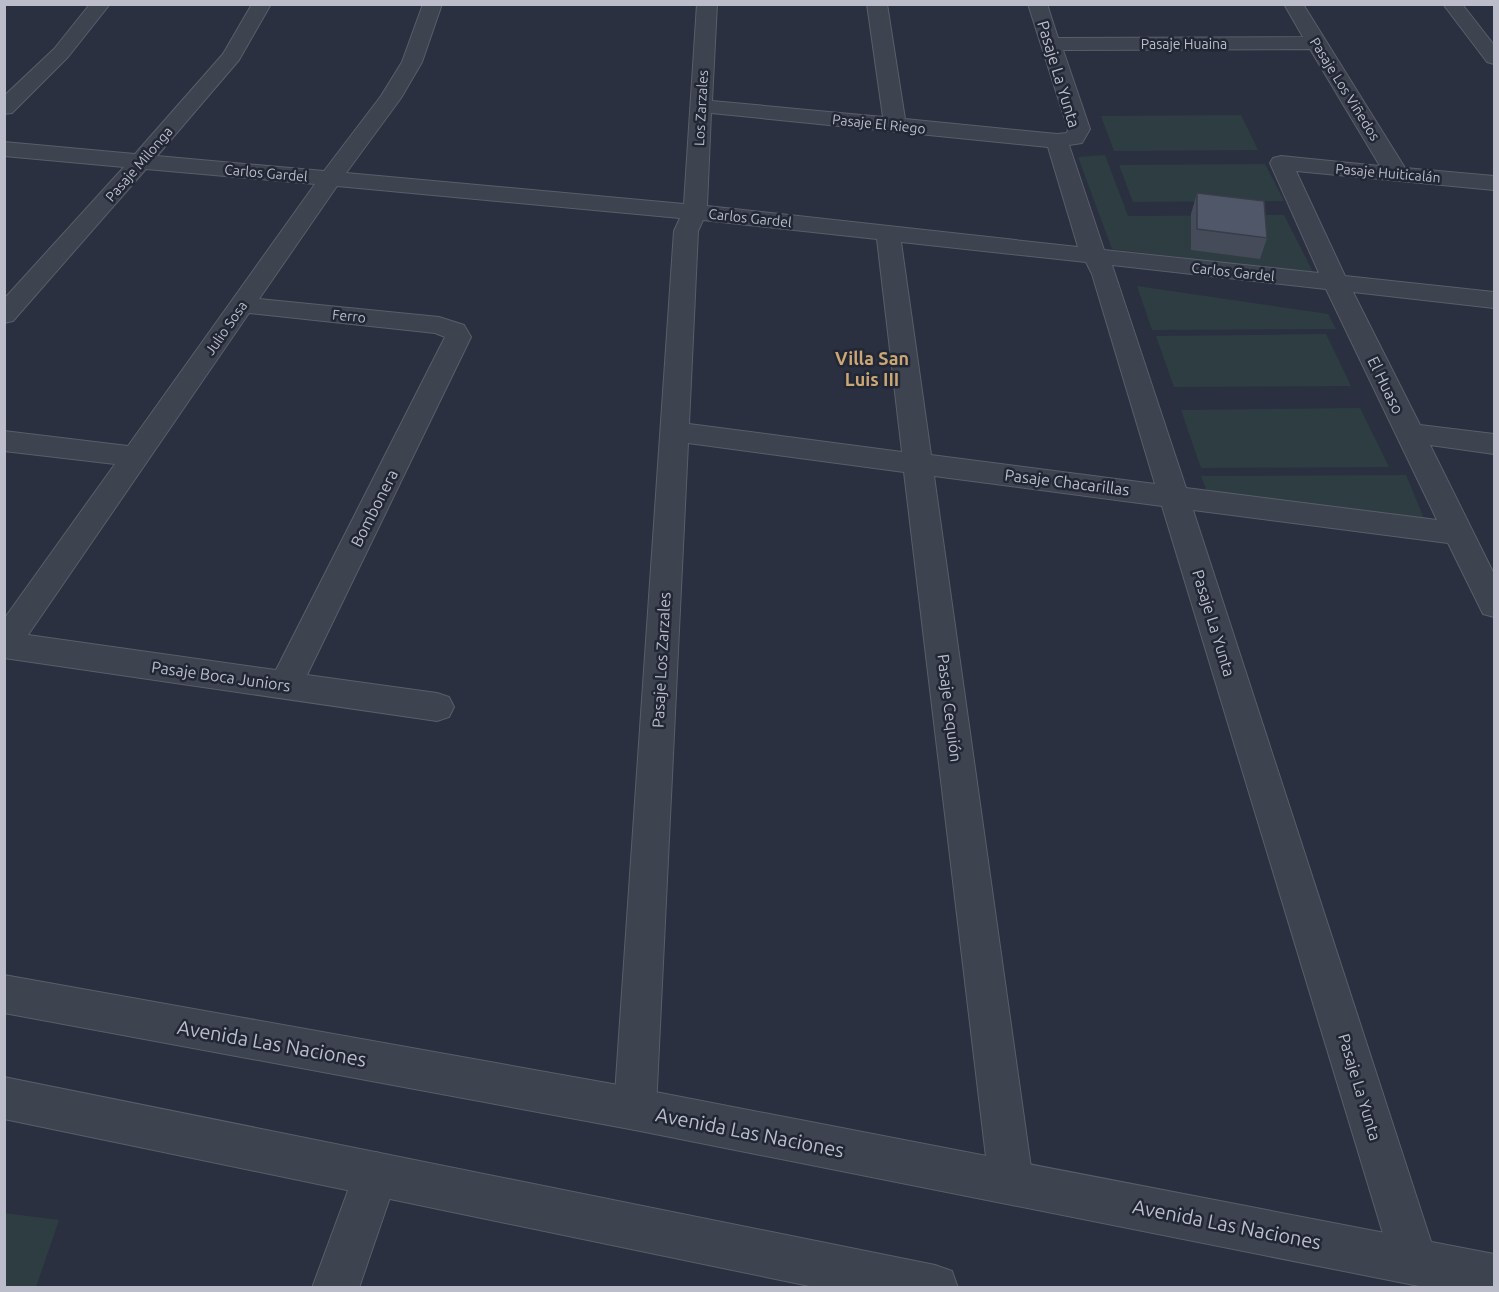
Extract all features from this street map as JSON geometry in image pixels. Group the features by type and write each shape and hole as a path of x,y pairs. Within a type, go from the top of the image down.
{"street":[{"path":"4,108 61,53 100,4"},
{"name":"Pasaje Milonga","path":"4,315 232,56 262,4"},
{"name":"Julio Sosa","path":"5,645 242,304 390,98 412,62 433,4"},
{"name":"Los Zarzales","path":"695,212 707,4"},
{"path":"877,4 895,125"},
{"name":"Pasaje La Yunta","path":"1037,4 1079,129 1074,138 1057,141 1095,257 1104,274 1414,1260"},
{"name":"Pasaje Los Viñedos","path":"1293,4 1397,174"},
{"path":"1452,4 1494,58"},
{"name":"Pasaje Huaina","path":"1050,44 1317,44"},
{"name":"Pasaje El Riego","path":"702,106 1057,141"},
{"name":"Carlos Gardel","path":"4,149 695,212 1494,300"},
{"name":"Pasaje Huiticalán","path":"1281,163 1494,183"},
{"name":"El Huaso","path":"1281,163 1336,283 1494,605"},
{"name":"Pasaje Los Zarzales","path":"635,1109 686,231 695,212"},
{"name":"Pasaje Cequión","path":"888,234 1011,1182"},
{"name":"Ferro","path":"242,304 439,325 455,331"},
{"name":"Bombonera","path":"285,685 457,343 459,337 455,331"},
{"name":"Pasaje Chacarillas","path":"675,432 1460,534"},
{"path":"1409,433 1494,444"},
{"path":"4,441 135,457"},
{"name":"Pasaje Boca Juniors","path":"5,645 437,707"},
{"name":"Avenida Las Naciones","path":"4,994 635,1109 1414,1260 1494,1278"},
{"path":"4,1098 934,1287"},
{"path":"335,1287 376,1174"}],"shaded area":[{"path":"1241,115 1258,150 1114,151 1101,116"},
{"path":"1105,155 1128,216 1284,215 1314,274 1112,249 1078,157"},
{"path":"1265,164 1284,201 1133,202 1119,165"},
{"path":"1137,286 1328,314 1336,329 1152,330"},
{"path":"1326,334 1351,386 1174,387 1156,336"},
{"path":"1360,408 1389,467 1201,468 1181,410"},
{"path":"1406,475 1425,521 1207,491 1201,476"},
{"path":"4,1213 59,1220 36,1287 5,1287"}],"building":[{"path":"1197,193 1264,201 1267,238 1197,229"}],"district":[{"name":"Villa San Luis III","path":"872,368"}]}
